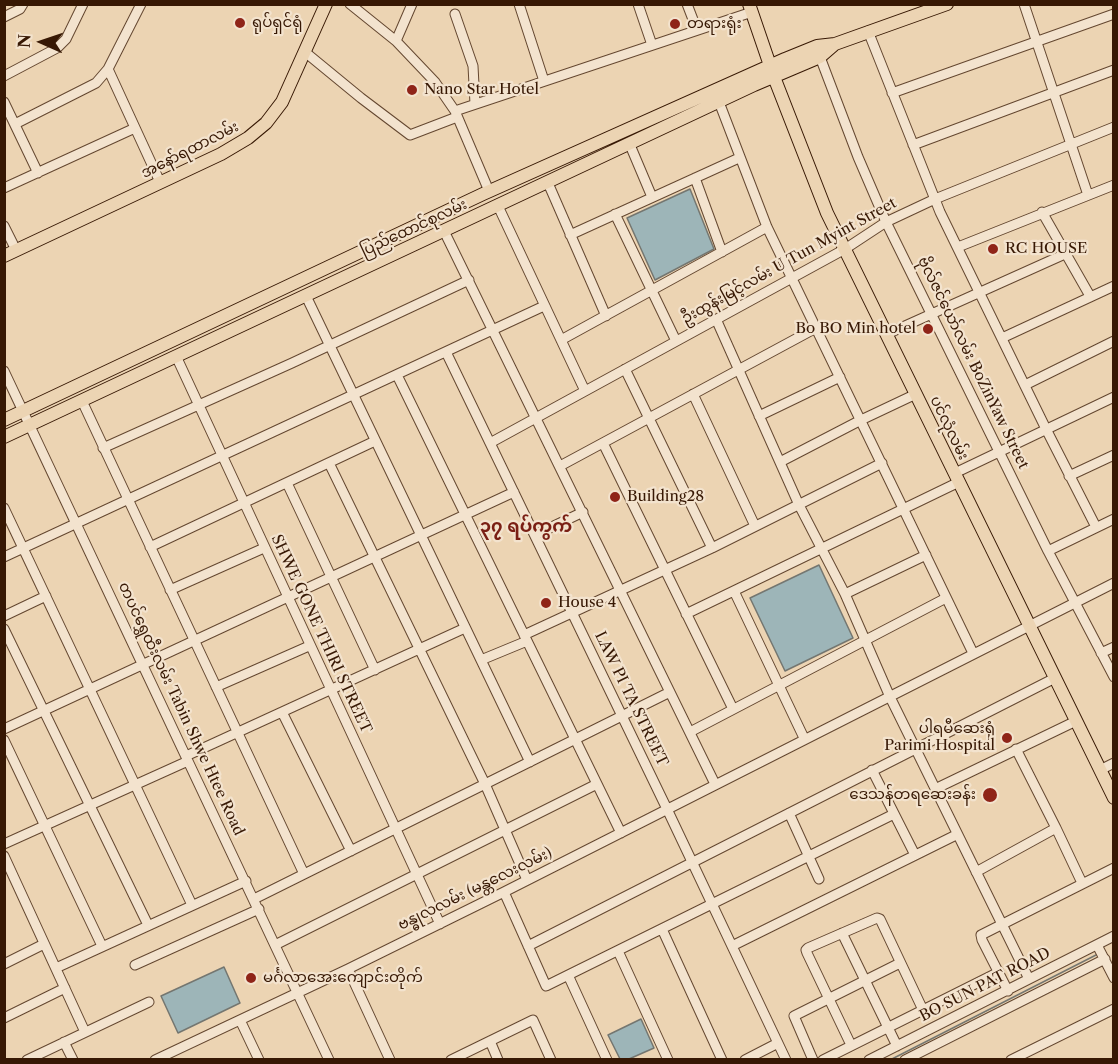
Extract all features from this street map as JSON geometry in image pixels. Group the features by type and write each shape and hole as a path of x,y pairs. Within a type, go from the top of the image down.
{"main road":[{"name":"အနော်ရထာလမ်း","path":"10,253 221,154 248,138 266,123 282,102 326,4"},
{"name":"ပြည်ထောင်စုလမ်း","path":"4,420 489,191 753,80 787,64 817,46 835,44 947,4"},
{"name":"ပင်လုံလမ်း","path":"750,8 823,203 844,249 1113,798"},
{"name":"ပြည်ထောင်စုလမ်း","path":"787,64 820,57 835,44"},
{"path":"763,46 787,64 781,95 770,87 753,80 763,46"},
{"name":"ပြည်ထောင်စုလမ်း","path":"4,437 630,145 720,102 753,80"},
{"path":"421,223 429,238"}],"street":[{"path":"4,17 20,9 23,4"},
{"path":"4,76 57,48 66,39 83,4"},
{"path":"15,124 96,83 108,69 141,4"},
{"path":"350,4 396,41 435,82 456,114 489,191"},
{"path":"396,41 412,4"},
{"path":"519,4 544,81"},
{"path":"638,4 652,45"},
{"path":"687,4 697,30"},
{"path":"1024,4 1088,195"},
{"path":"305,52 410,135 475,104 697,30 750,8"},
{"path":"455,14 473,66 475,104"},
{"path":"892,93 1113,14"},
{"path":"868,31 935,200 1096,527"},
{"name":"ဗိုလ်ဇင်ယော်လမ်း BoZinYaw Street","path":"820,57 858,157 886,222 1048,551 1113,677"},
{"path":"108,69 160,182"},
{"path":"913,145 1113,70"},
{"path":"4,102 38,173"},
{"path":"720,102 739,158 767,227 973,653"},
{"name":"ဦးထွန်းမြင့်လမ်း U Tun Myint Street","path":"490,443 844,249 886,222 1113,127"},
{"path":"4,188 135,128"},
{"path":"630,145 652,197"},
{"path":"570,235 739,158"},
{"path":"695,178 722,252"},
{"path":"548,183 606,316"},
{"path":"958,247 1113,185"},
{"path":"498,206 585,392"},
{"path":"1042,212 1090,296"},
{"path":"615,214 676,341"},
{"path":"4,226 10,253"},
{"path":"561,340 767,227"},
{"path":"444,231 715,784"},
{"path":"887,334 1065,254"},
{"path":"103,448 469,280"},
{"path":"1002,338 1113,285"},
{"path":"306,296 530,762"},
{"path":"4,557 544,306"},
{"path":"716,319 799,505 844,594 890,697 956,835 1029,979"},
{"path":"560,466 816,328"},
{"path":"181,336 188,351"},
{"path":"1025,385 1113,341"},
{"name":"LAW PI TA STREET","path":"446,352 786,1059"},
{"name":"SHWE GONE THIRI STREET","path":"176,356 440,924"},
{"path":"625,369 712,548"},
{"name":"တပင်ရွှေထီးလမ်း Tabin Shwe Htee Road","path":"4,371 78,523 329,1059"},
{"path":"397,375 621,833"},
{"path":"759,416 840,377"},
{"path":"693,394 755,526"},
{"path":"780,462 916,394"},
{"path":"686,614 904,509 1000,451 1113,397"},
{"path":"82,401 304,874"},
{"path":"150,547 375,441"},
{"path":"603,442 733,709"},
{"path":"1069,476 1113,455"},
{"path":"329,463 485,784 527,880"},
{"path":"481,660 882,463"},
{"path":"287,483 375,670"},
{"path":"4,729 514,492"},
{"path":"4,508 192,905"},
{"path":"535,535 583,512"},
{"path":"1048,551 1113,519"},
{"path":"170,590 264,548"},
{"path":"844,594 926,555"},
{"name":"ဗန္ဓုလလမ်း (မန္တလေးလမ်း)","path":"156,1059 440,924 1113,583"},
{"path":"734,591 804,738"},
{"path":"4,616 46,596"},
{"path":"690,732 946,598"},
{"path":"4,844 465,628"},
{"path":"4,629 148,925"},
{"path":"216,687 309,645"},
{"path":"1101,653 1113,646"},
{"path":"528,946 1055,678"},
{"path":"254,899 670,692"},
{"path":"282,712 351,851"},
{"path":"935,789 1076,721"},
{"path":"4,740 102,946"},
{"path":"1016,749 1082,884"},
{"path":"1100,770 1113,763"},
{"path":"872,771 915,855"},
{"path":"275,945 597,784"},
{"path":"789,813 819,879"},
{"path":"504,892 546,986 894,814"},
{"path":"976,872 1056,828"},
{"path":"732,946 956,835"},
{"path":"4,856 85,1032"},
{"path":"1008,991 981,935 1113,868"},
{"path":"56,968 246,881"},
{"path":"135,965 259,909"},
{"path":"851,1045 806,950 877,918 880,919 922,1010"},
{"path":"662,929 722,1059"},
{"path":"842,933 897,1046"},
{"name":"BO SUN PAT ROAD","path":"869,1059 1008,991 1113,936"},
{"path":"4,964 44,944"},
{"path":"1097,945 1113,978"},
{"path":"618,951 668,1059"},
{"path":"905,1059 917,1057 1105,959"},
{"path":"813,1059 794,1016 900,963"},
{"path":"348,969 390,1059"},
{"path":"823,1059 999,972"},
{"path":"568,975 607,1059"},
{"path":"4,1017 65,988"},
{"path":"27,1059 148,1002"},
{"path":"1011,1059 1113,1009"},
{"path":"240,1020 259,1059"},
{"path":"451,1059 533,1020 551,1059"},
{"path":"909,1040 917,1057"},
{"path":"490,1041 498,1059"},
{"path":"64,1042 73,1059"},
{"path":"745,1059 778,1043"}],"water":[{"path":"690,189 714,249 655,280 627,218"},
{"path":"819,565 853,638 785,671 750,598"},
{"path":"224,967 240,1003 178,1033 161,996"},
{"path":"641,1019 654,1048 629,1059 620,1059 608,1035"}],"waterway":[{"path":"890,1060 1096,955"}],"place":[{"name":"ရုပ်ရှင်ရုံ","path":"240,23"},
{"name":"တရားရုံး","path":"675,24"},
{"name":"Nano Star Hotel","path":"412,90"},
{"name":"RC HOUSE","path":"993,249"},
{"name":"Bo BO Min hotel","path":"928,329"},
{"name":"Building28","path":"615,497"},
{"name":"House 4","path":"546,603"},
{"name":"ပါရမီဆေးရုံ Parimi Hospital","path":"1007,738"},
{"name":"ဒေသန်တရဆေးခန်း","path":"990,795"},
{"name":"မင်္ဂလာအေးကျောင်းတိုက်","path":"251,978"}],"district":[{"name":"၃၇ ရပ်ကွက်","path":"526,527"}]}
